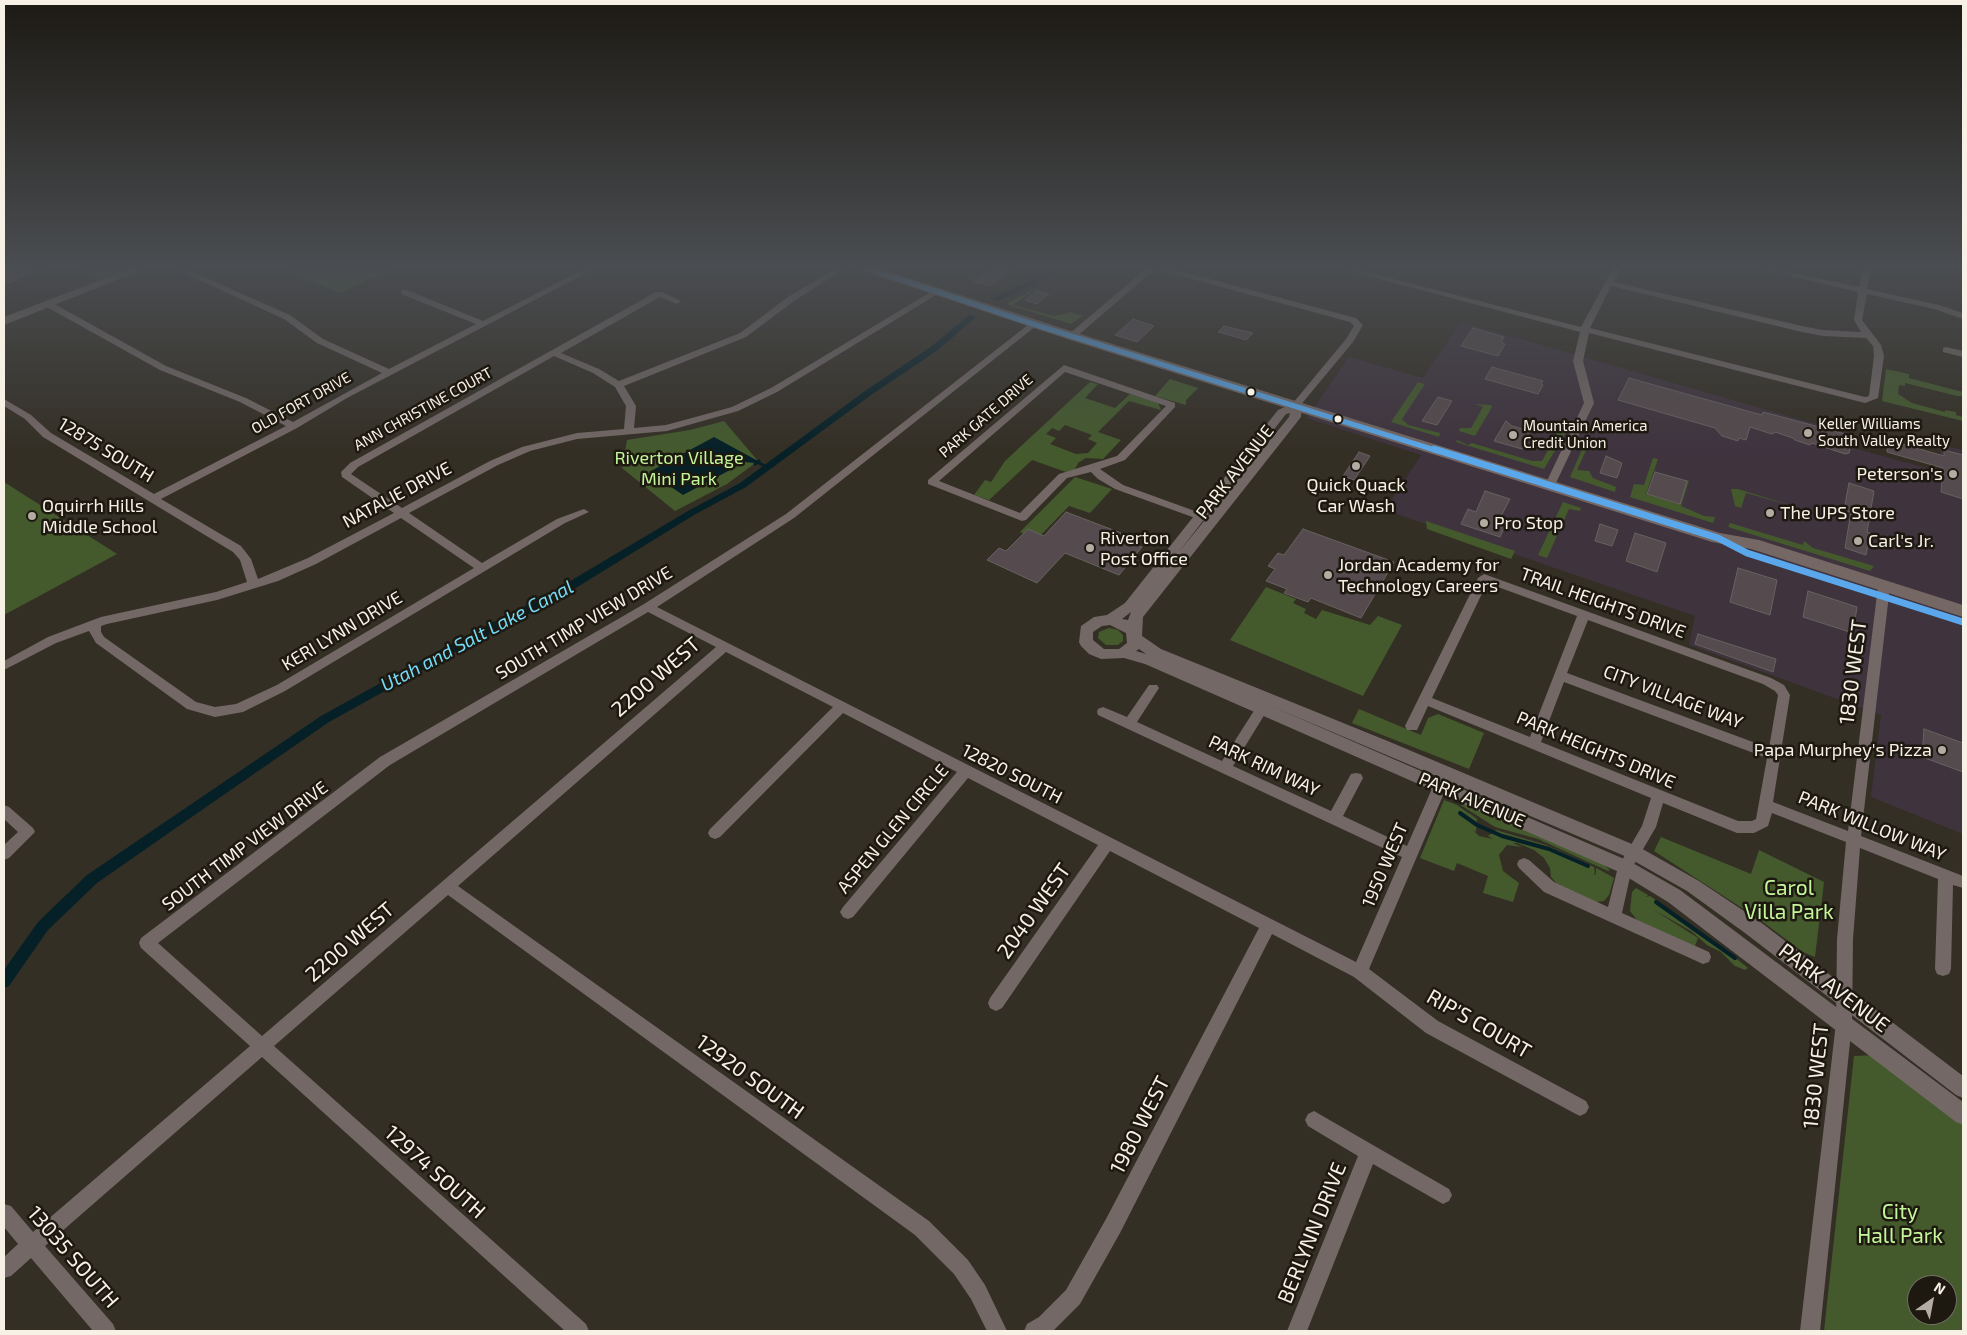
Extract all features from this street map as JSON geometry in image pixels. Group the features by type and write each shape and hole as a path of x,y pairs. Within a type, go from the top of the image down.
{"main road":[{"path":"1047,328 1718,538 1747,553 1963,611"},
{"path":"1884,591 1963,622"}],"street":[{"path":"92,328 163,368 243,400 294,426"},
{"path":"303,328 320,341 390,373"},
{"name":"OLD FORT DRIVE","path":"153,499 294,426 475,328"},
{"name":"ANN CHRISTINE COURT","path":"402,513 346,475 354,465 598,328"},
{"path":"618,385 743,335 752,328"},
{"name":"NATALIE DRIVE","path":"4,666 52,640 120,615 218,596 254,585 312,561 494,463 526,450 576,436 667,428 720,415 774,390 877,328"},
{"name":"SOUTH TIMP VIEW DRIVE","path":"147,943 385,761 648,607 790,516 1028,328"},
{"path":"1072,336 1081,328"},
{"path":"1296,405 1358,328"},
{"path":"1578,328 1858,400 1869,400 1873,398 1879,356 1878,345 1864,328"},
{"path":"1795,328 1823,333 1868,335"},
{"path":"1550,485 1589,403 1578,361 1585,330"},
{"path":"1946,350 1963,354"},
{"path":"554,353 596,370 618,385 626,394 631,406 630,432"},
{"name":"PARK GATE DRIVE","path":"1064,368 1172,405 1121,458 1093,468 1063,476 1022,518 932,482 1064,368"},
{"name":"12875 SOUTH","path":"4,402 28,417 47,435 242,554 254,585"},
{"name":"PARK AVENUE","path":"1296,405 1295,417 1136,616 1131,641 1115,655 1101,654 1094,650 1086,642 1085,635 1090,627 1099,622 1110,620 1130,606 1282,412 1296,405"},
{"path":"1093,468 1102,477 1119,487 1213,521"},
{"name":"KERI LYNN DRIVE","path":"95,624 95,632 100,640 192,706 216,712 238,709 260,700 560,521 584,512"},
{"path":"402,513 482,568"},
{"name":"TRAIL HEIGHTS DRIVE","path":"1412,726 1484,578 1767,680 1780,688 1784,695 1773,755"},
{"name":"1830 WEST","path":"1810,1331 1844,1023 1845,939 1854,838 1884,591"},
{"name":"12820 SOUTH","path":"648,607 966,772 1360,972"},
{"path":"1534,744 1584,614"},
{"name":"PARK AVENUE","path":"1110,620 1124,624 1131,641 1150,660 1262,709 1442,779"},
{"name":"PARK AVENUE","path":"1131,641 1156,654 1442,779 1693,886 1752,927 1963,1088"},
{"name":"2200 WEST","path":"4,1269 724,647"},
{"name":"CITY VILLAGE WAY","path":"1560,674 1773,755"},
{"path":"1129,724 1153,688"},
{"name":"PARK HEIGHTS DRIVE","path":"1425,700 1737,827 1754,827 1762,822 1767,805"},
{"path":"715,833 841,707"},
{"path":"1224,768 1262,709"},
{"name":"PARK RIM WAY","path":"1103,712 1410,854"},
{"path":"1767,805 1773,755"},
{"name":"ASPEN GLEN CIRCLE","path":"848,912 966,772"},
{"path":"1334,819 1356,778"},
{"name":"1950 WEST","path":"1360,972 1442,779"},
{"path":"1614,916 1629,860 1649,827 1658,796"},
{"name":"PARK WILLOW WAY","path":"1767,805 1963,882"},
{"path":"4,811 28,832 4,854"},
{"name":"2040 WEST","path":"996,1003 1107,843"},
{"name":"PARK AVENUE","path":"1629,860 1963,1115"},
{"path":"1524,864 1549,887 1703,957"},
{"path":"1943,969 1946,875"},
{"name":"12920 SOUTH","path":"447,886 922,1228 942,1246 961,1268 978,1292 997,1331"},
{"name":"1980 WEST","path":"1034,1331 1046,1324 1073,1298 1113,1226 1268,926"},
{"name":"12974 SOUTH","path":"147,943 580,1331"},
{"name":"RIP'S COURT","path":"1360,972 1432,1026 1580,1107"},
{"name":"BERLYNN DRIVE","path":"1314,1120 1443,1195"},
{"name":"BERLYNN DRIVE","path":"1297,1331 1369,1152"},
{"name":"13035 SOUTH","path":"4,1213 106,1331"}],"shaded area":[{"path":"1457,328 1483,328 1854,435 1853,448 1938,471 1941,445 1963,450 1963,834 1871,797 1881,715 1689,645 1695,616 1385,510 1421,455 1307,418 1349,357 1423,378"}],"green space":[{"path":"1886,369 1909,374 1909,378 1963,392 1963,396 1957,396 1905,383 1905,386 1899,385 1898,394 1912,403 1945,412 1945,410 1956,412 1956,415 1963,417 1963,421 1882,401"},
{"path":"1170,379 1198,388 1186,400 1186,405 1155,396"},
{"path":"1090,382 1098,384 1085,398 1115,408 1130,394 1158,403 1161,410 1129,401 1098,432 1121,440 1103,459 1086,458 1078,463 1075,469 1066,472 1032,460 989,500 974,495 985,480 991,482 1005,461","holes":["1065,425 1092,435 1088,439 1097,443 1088,453 1076,454 1050,444 1056,438 1046,434 1052,428 1059,431"]},
{"path":"1418,382 1425,384 1402,419 1408,425 1440,433 1439,437 1391,422"},
{"path":"1475,404 1491,405 1492,407 1475,436 1459,431 1460,428 1471,428 1483,407"},
{"name":"Riverton Village Mini Park","path":"724,421 758,461 727,484 675,511 622,468 627,440 690,430"},
{"path":"1559,430 1566,432 1544,469 1456,442 1457,440 1468,445 1472,443 1532,461 1542,461"},
{"path":"1587,438 1599,442 1599,444 1589,444 1577,470 1589,471 1593,478 1616,487 1615,492 1570,477"},
{"path":"1653,458 1658,459 1646,494 1679,504 1687,481 1684,479 1689,481 1681,506 1704,516 1715,517 1713,523 1630,497 1634,484 1644,485"},
{"path":"1075,477 1112,489 1090,513 1069,506 1037,539 1020,532"},
{"name":"Oquirrh Hills Middle School","path":"4,482 117,554 4,615"},
{"path":"1731,489 1738,489 1796,507 1746,493 1741,508 1735,506"},
{"path":"1563,502 1581,508 1580,511 1569,509 1547,558 1538,555"},
{"path":"1426,521 1515,551 1511,559 1427,529"},
{"path":"1730,523 1803,545 1804,541 1813,548 1874,566 1870,571 1728,527"},
{"path":"1266,587 1296,599 1293,603 1306,609 1304,613 1316,619 1322,610 1370,625 1378,616 1402,625 1363,696 1230,640"},
{"path":"1109,628 1118,630 1123,635 1123,641 1118,645 1106,645 1098,638 1099,632"},
{"path":"1359,709 1421,735 1428,718 1438,714 1484,733 1469,769 1352,723"},
{"path":"1444,800 1457,805 1468,813 1465,814 1469,813 1477,819 1476,832 1473,830 1479,836 1493,839 1488,836 1496,830 1546,845 1594,867 1595,873 1593,875 1596,874 1596,868 1609,875 1614,878 1609,895 1604,901 1596,902 1557,884 1551,877 1550,868 1544,858 1534,850 1517,843 1513,843 1522,847 1507,845 1499,855 1503,871 1519,883 1513,902 1483,893 1488,876 1457,863 1454,871 1420,858"},
{"path":"1462,802 1603,864 1610,870 1608,871 1538,839 1495,827 1459,804"},
{"name":"Carol Villa Park","path":"1661,837 1751,874 1759,850 1824,882 1815,957 1803,952 1759,919 1654,851"},
{"path":"1636,888 1648,895 1646,897 1650,896 1709,937 1748,968 1745,970 1735,966 1721,952 1707,945 1691,931 1654,910 1698,938 1695,946 1637,920 1630,911 1632,892"},
{"name":"City Hall Park","path":"1877,1055 1963,1122 1963,1331 1824,1331 1854,1056"}],"water":[{"path":"714,437 758,461 755,463 745,462 683,495 649,472"}],"building":[{"path":"1123,328 1152,328 1137,342 1115,335"},
{"path":"1222,328 1234,328 1253,333 1246,340 1218,332"},
{"path":"1473,328 1504,337 1501,342 1505,344 1498,356 1461,346"},
{"path":"1492,367 1543,381 1541,384 1543,385 1538,394 1485,379"},
{"path":"1629,378 1762,415 1763,412 1853,436 1849,453 1845,454 1812,443 1810,445 1775,432 1772,434 1750,427 1746,440 1739,438 1738,441 1722,436 1715,428 1618,400"},
{"path":"1438,397 1452,401 1437,425 1422,421"},
{"name":"Mountain America Credit Union","path":"1506,421 1512,426 1530,431 1522,449 1494,441"},
{"path":"1888,440 1944,456 1944,450 1963,455 1963,499 1941,492 1943,468 1887,452"},
{"name":"Quick Quack Car Wash","path":"1359,452 1370,456 1354,480 1343,476"},
{"path":"1606,456 1622,463 1617,478 1600,473"},
{"path":"1655,472 1687,481 1680,504 1647,494"},
{"path":"1849,483 1874,491 1867,532 1870,533 1866,555 1845,548 1851,512 1844,510"},
{"path":"1485,491 1510,499 1499,520 1507,522 1500,537 1461,524 1468,509 1476,512"},
{"name":"Riverton Post Office","path":"1066,512 1121,533 1117,538 1142,547 1119,575 1065,553 1037,583 987,560 999,548 1006,551 1028,529 1044,536"},
{"path":"1600,524 1618,530 1612,546 1595,541"},
{"name":"Jordan Academy for Technology Careers","path":"1303,529 1394,562 1361,618 1311,598 1308,602 1284,593 1287,589 1266,581 1275,569 1268,566 1278,553 1284,555"},
{"path":"1635,533 1666,543 1657,572 1626,561"},
{"path":"1738,568 1777,580 1770,615 1730,602"},
{"path":"1808,591 1857,607 1853,633 1803,617"},
{"path":"1698,634 1776,659 1773,672 1695,644"},
{"name":"Papa Murphey's Pizza","path":"1924,729 1963,743 1963,772 1922,757"}],"waterway":[{"name":"Utah and Salt Lake Canal","path":"4,981 43,926 92,879 178,819 325,719 462,643 549,599 691,513 743,485 868,393 935,348 959,328"},
{"path":"757,462 767,467"},
{"path":"1460,813 1477,825 1502,836 1549,849 1588,866"},
{"path":"1656,902 1735,958"}],"transit line":[{"path":"1047,328 1718,538 1747,553 1963,622"}],"place":[{"name":"Keller Williams South Valley Realty","path":"1808,433"},
{"name":"Mountain America Credit Union","path":"1513,435"},
{"name":"Quick Quack Car Wash","path":"1356,466"},
{"name":"Peterson's","path":"1953,474"},
{"name":"The UPS Store","path":"1770,513"},
{"name":"Oquirrh Hills Middle School","path":"32,516"},
{"name":"Pro Stop","path":"1484,523"},
{"name":"Carl's Jr.","path":"1858,541"},
{"name":"Riverton Post Office","path":"1090,548"},
{"name":"Jordan Academy for Technology Careers","path":"1328,575"},
{"name":"Papa Murphey's Pizza","path":"1942,750"}]}
